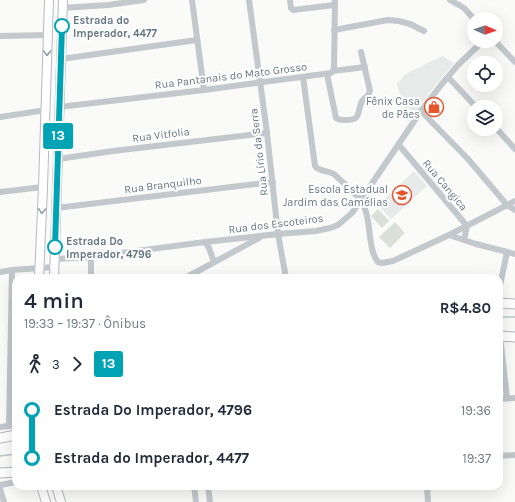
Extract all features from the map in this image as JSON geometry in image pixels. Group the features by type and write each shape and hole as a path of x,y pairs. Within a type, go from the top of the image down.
{"highway":[{"path":"503,303 515,304"},
{"path":"503,336 515,337"},
{"path":"0,438 12,436"},
{"path":"0,473 12,472"}],"main road":[{"path":"39,274 49,0"},
{"path":"54,274 62,4"},
{"path":"42,490 46,502"},
{"path":"57,490 61,502"}],"street":[{"path":"62,4 108,5 144,0"},
{"path":"192,0 204,90"},
{"name":"Rua Lírio da Serra","path":"249,0 267,133 278,234 285,274"},
{"path":"290,0 291,8 293,10 335,2 333,71"},
{"path":"450,0 464,8 468,12"},
{"path":"462,0 464,8"},
{"path":"334,30 388,20 410,24 424,31"},
{"path":"0,36 48,35"},
{"path":"61,59 198,40"},
{"name":"Rua dos Escoteiros","path":"0,272 39,268 55,263 91,257 205,242 316,231 330,228 338,224 352,213 421,111 441,85 476,48"},
{"path":"502,48 515,62"},
{"path":"327,74 336,118 339,120 353,120 356,118 362,102 369,95 370,91 361,52"},
{"name":"Rua Pantanais do Mato Grosso","path":"59,107 327,74 333,71 365,67"},
{"path":"303,77 314,166 318,170 334,174 361,201 365,209 374,253 378,262 382,263 393,261 449,235 515,201"},
{"path":"448,77 469,100"},
{"path":"0,117 46,110"},
{"path":"421,111 468,159 507,205 515,210"},
{"name":"Rua Vitfolia","path":"58,159 267,133"},
{"path":"503,135 515,148"},
{"name":"Rua Cangica","path":"399,145 467,226 464,240"},
{"name":"Rua Branquilho","path":"56,208 273,182"},
{"path":"0,192 43,187"},
{"path":"449,235 515,254"},
{"path":"192,274 262,236"},
{"path":"205,242 214,262"},
{"path":"502,274 507,252"},
{"path":"91,257 91,274"},
{"path":"12,270 12,274"},
{"path":"503,363 507,398"},
{"path":"503,398 515,398"},
{"path":"0,427 12,425"},
{"path":"503,456 515,455"},
{"path":"0,485 12,483"},
{"path":"0,489 4,502"},
{"path":"194,490 196,502"},
{"path":"208,490 210,502"},
{"path":"427,490 428,502"}],"shaded area":[{"path":"442,56 454,63 430,92 411,120 408,121 397,84 406,74"},
{"name":"Escola Estadual Jardim das Camélias","path":"414,171 427,186 391,219 378,205"},
{"path":"378,209 389,221 382,228 371,216"},
{"path":"395,222 405,233 390,248 379,237"}],"waterway":[{"path":"503,317 515,317"},
{"path":"0,456 12,454"}],"bus line":[{"name":"13","path":"55,247 62,26"}],"place":[{"name":"Estrada do Imperador, 4477","path":"62,26"},
{"name":"Fênix Casa de Pães","path":"434,107"},
{"name":"Escola Estadual Jardim das Camélias","path":"402,195"},
{"name":"Estrada Do Imperador, 4796","path":"55,247"}]}
